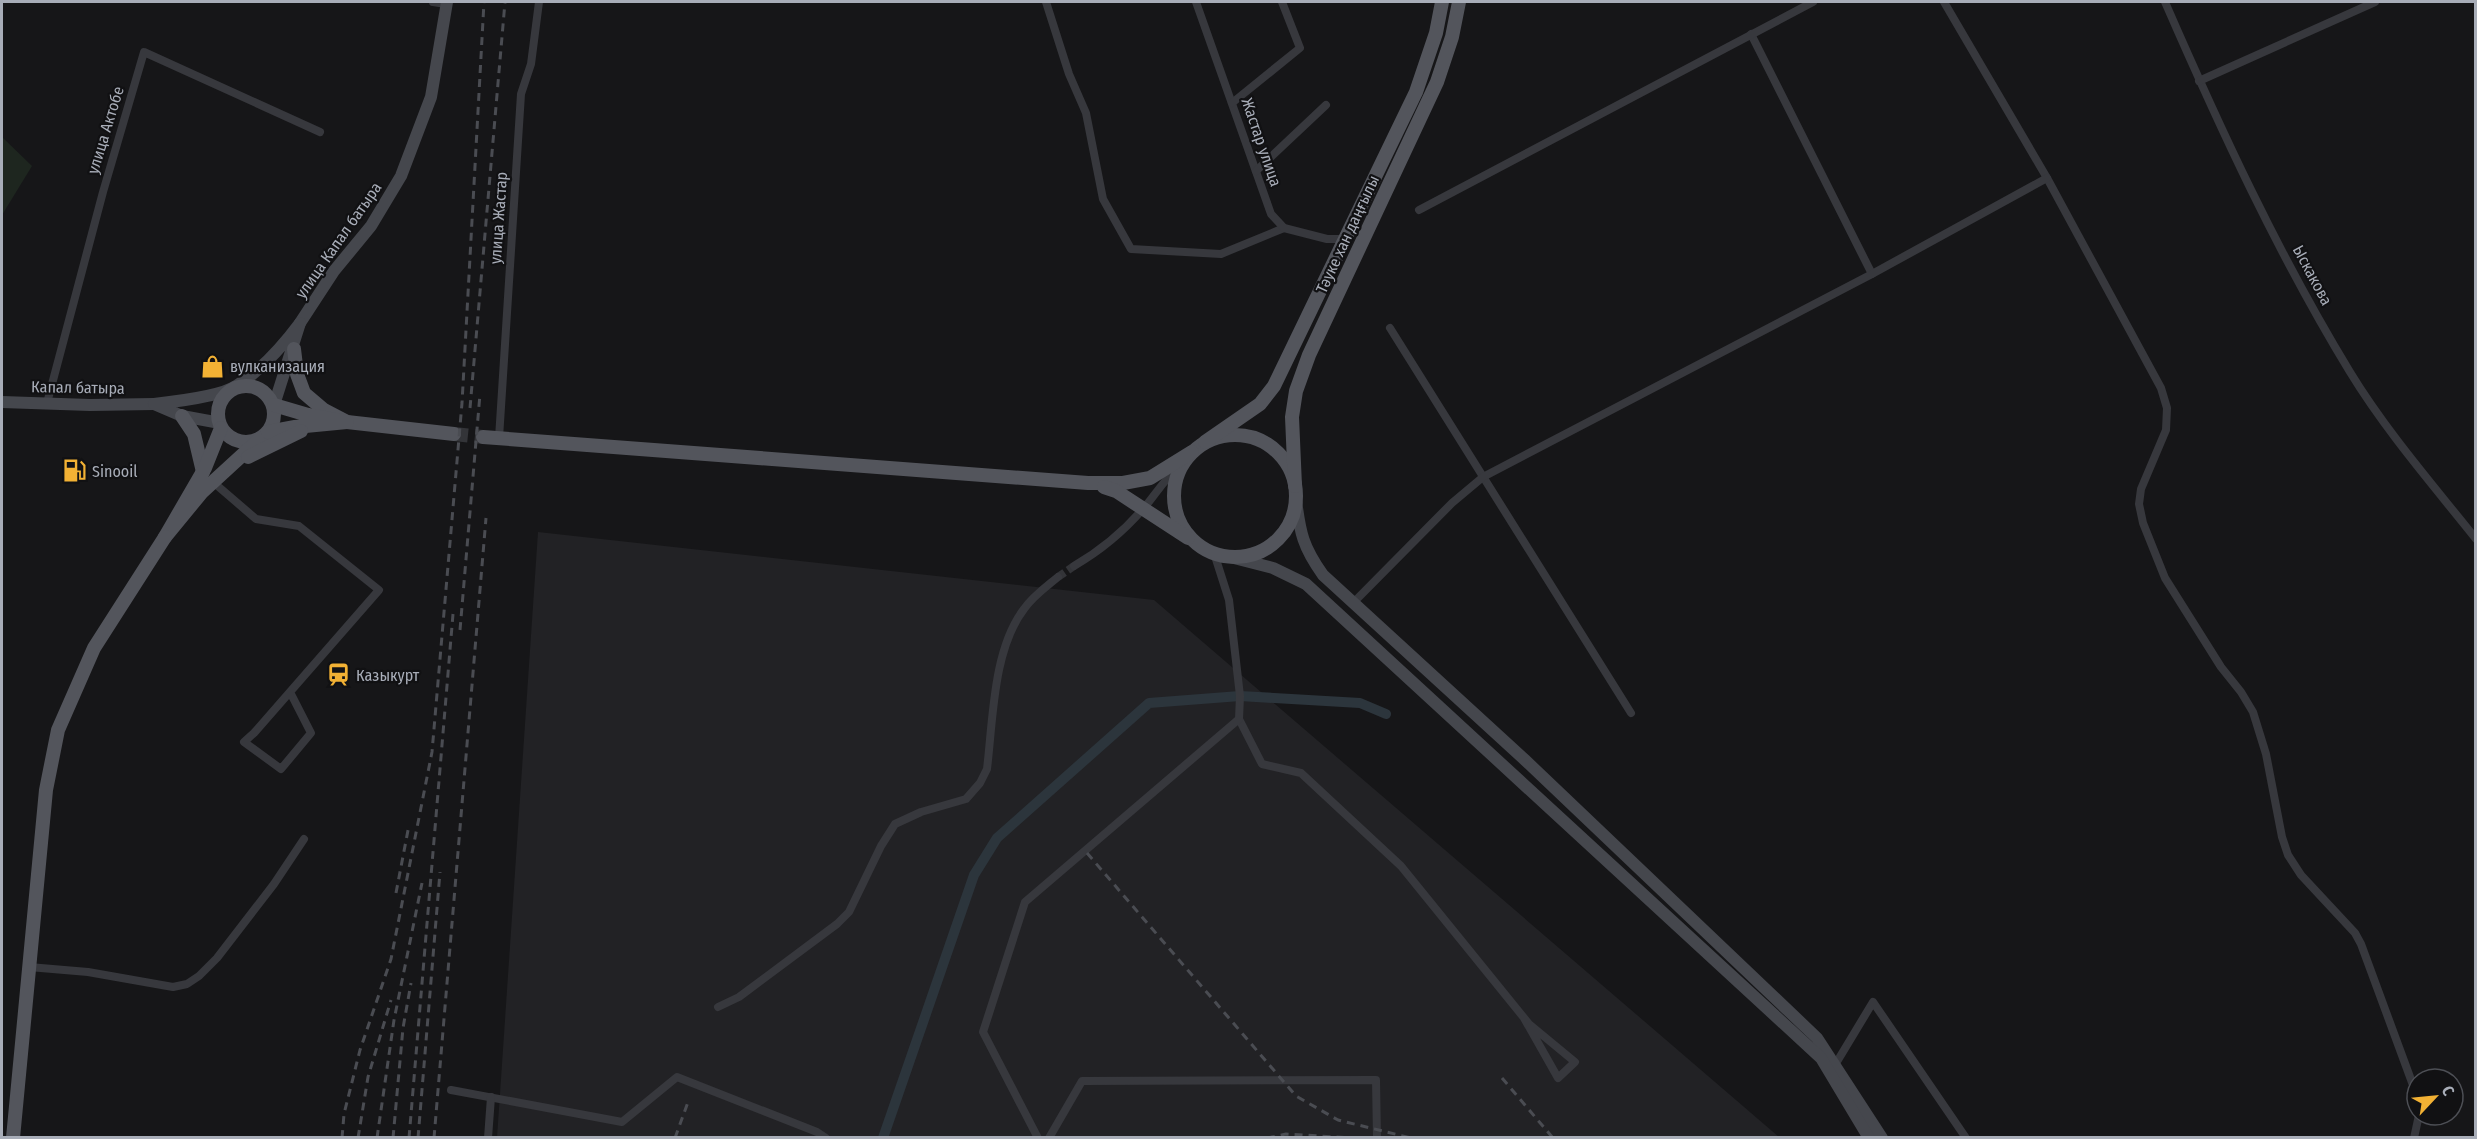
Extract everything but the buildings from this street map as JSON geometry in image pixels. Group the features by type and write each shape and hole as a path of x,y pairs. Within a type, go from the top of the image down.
{"main road":[{"name":"Тәуке хан даңғылы","path":"1205,442 1260,404 1274,386 1347,239 1416,92 1436,33 1442,2"},
{"name":"Тәуке хан даңғылы","path":"1296,493 1292,417 1296,391 1309,355 1437,82 1452,37 1459,2"},
{"name":"улица Капал батыра","path":"235,387 282,348 334,271 371,226 401,176 431,97 446,3"},
{"name":"улица Капал батыра","path":"274,405 294,349 300,323"},
{"path":"1293,347 1309,355"},
{"path":"294,349 297,374 304,393 324,410 347,422"},
{"path":"13,1137 46,790 58,730 94,648 165,537 203,472 220,426 218,410 221,401 235,387 254,386 263,391 274,405 308,415 347,422 454,434"},
{"name":"Капал батыра","path":"2,402 154,404 185,400 235,387"},
{"name":"Капал батыра","path":"154,404 182,416 220,426"},
{"path":"165,537 213,482 265,435 273,424 274,405"},
{"path":"182,416 194,434 203,472"},
{"path":"220,426 235,440 244,442 265,435 311,426 347,422"},
{"path":"231,466 311,426"},
{"path":"1197,544 1184,529 1176,510 1174,489 1180,469 1189,457 1205,442 1227,435 1250,437 1271,447 1287,464 1296,493 1300,534 1310,556 1323,575 1534,768 1817,1038 1882,1137"},
{"path":"483,437 1088,483 1122,483 1150,478 1189,457"},
{"path":"1088,483 1116,491 1214,553 1273,568 1305,585 1821,1058 1869,1137"},
{"path":"1230,557 1254,554 1275,542 1290,523 1296,493"}],"street":[{"path":"433,2 446,3"},
{"name":"улица Жастар","path":"499,438 521,94 531,64 538,2"},
{"path":"1046,2 1069,74 1086,112 1102,199 1131,249 1221,254 1284,228 1327,239 1347,239"},
{"name":"Жастар улица","path":"1196,2 1271,214 1284,228"},
{"path":"1232,103 1300,48 1282,2"},
{"path":"1419,210 1751,34 1800,4 1813,2"},
{"path":"1944,2 2047,178 2161,387 2167,408 2166,430 2140,489 2139,504 2143,523 2165,578 2221,667 2241,692 2253,712 2266,754 2282,837 2288,855 2301,875 2355,933 2406,1067"},
{"name":"Ыскакова","path":"2165,2 2218,124 2297,278 2350,373 2385,424 2475,539"},
{"path":"2199,81 2375,2"},
{"path":"1751,34 1872,274"},
{"name":"улица Актобе","path":"46,403 103,192 144,52 320,132"},
{"path":"1256,171 1326,105"},
{"path":"1353,603 1452,503 1483,477 1872,274 2047,178"},
{"path":"1390,328 1631,713"},
{"path":"1074,566 1101,550 1143,509 1168,476 1189,457"},
{"path":"213,482 256,519 299,526 379,590 244,742 281,769 311,733 290,692"},
{"path":"1214,553 1229,600 1240,696 1239,719 1262,764 1301,773 1401,866 1524,1018 1558,1078 1575,1062 1524,1018"},
{"path":"718,1007 739,997 837,924 849,912 881,846 895,824 921,812 966,799 980,783 987,769 1000,660 1012,628 1023,609 1058,577"},
{"path":"1038,1137 983,1032 1025,902 1239,719"},
{"path":"29,967 88,972 173,987 187,984 218,958 274,884 304,839"},
{"path":"1835,1065 1873,1002 1966,1137"},
{"path":"452,1090 622,1122 677,1077 826,1137"},
{"path":"1049,1137 1082,1081 1376,1080 1377,1137"},
{"path":"488,1137 491,1098"}],"shaded area":[{"path":"2,137 32,166 2,215"},
{"path":"538,532 1154,600 1779,1137 497,1138"}],"waterway":[{"path":"883,1138 974,875 997,838 1149,703 1240,696 1360,703 1386,714"}],"tunnel":[{"path":"454,434 483,437"},
{"path":"1058,577 1074,566"}],"railway":[{"path":"342,1138 344,1114 360,1050 391,959 432,752 462,403 484,2"},
{"path":"470,408 505,2"},
{"path":"460,630 480,394"},
{"path":"434,1138 486,518"},
{"path":"409,1138 453,614"},
{"path":"396,893 409,825"},
{"path":"1087,853 1296,1096 1338,1120 1411,1138"},
{"path":"418,1138 440,872"},
{"path":"377,1138 394,1020 422,883"},
{"path":"393,1138 403,1028 411,983"},
{"path":"358,1138 368,1077 391,1000"},
{"path":"1502,1078 1553,1138"},
{"path":"675,1138 688,1102"},
{"path":"1267,1138 1286,1134 1352,1138"}],"place":[{"name":"вулканизация","path":"212,366"},
{"name":"Sinooil","path":"74,471"},
{"name":"Казыкурт","path":"338,675"}]}
